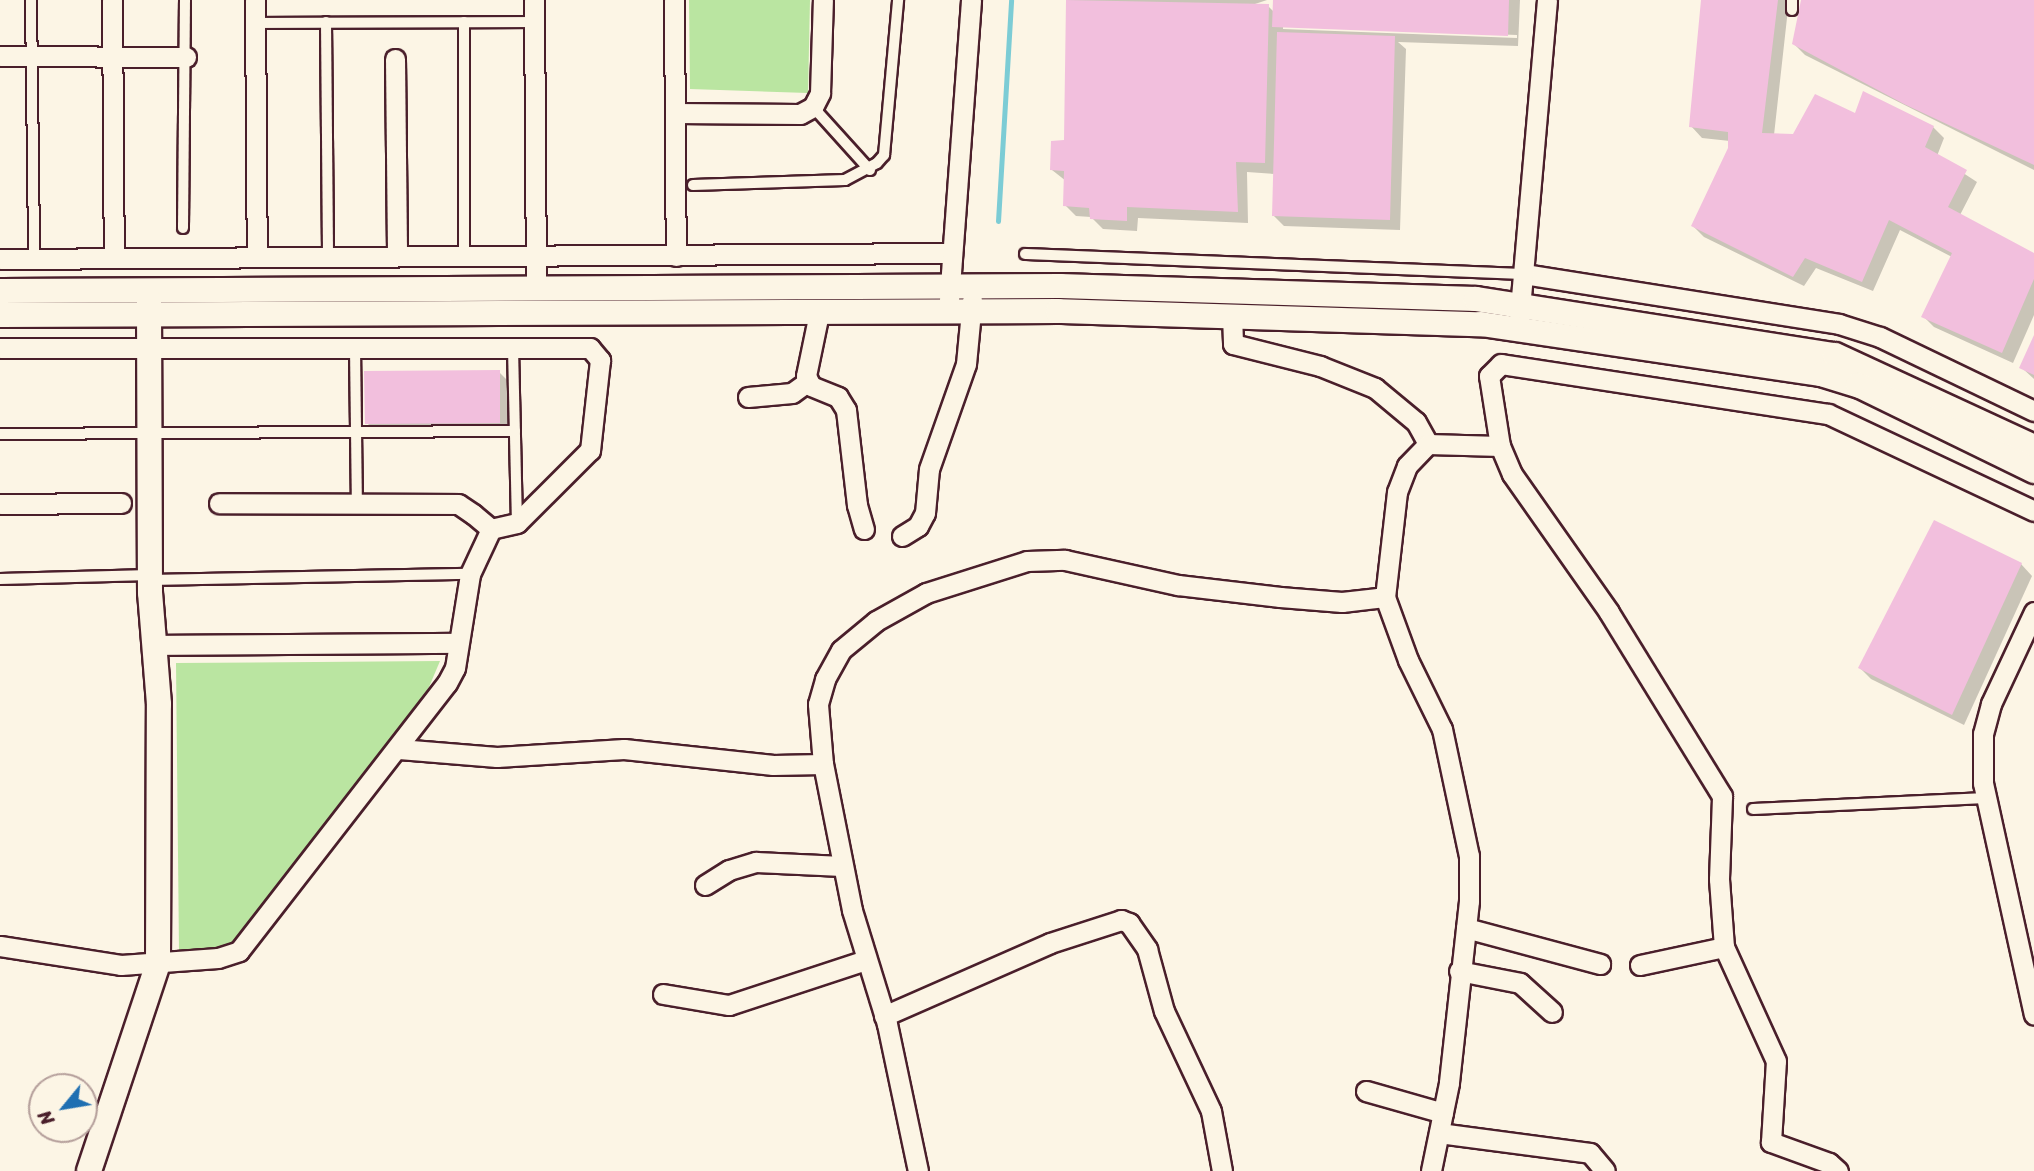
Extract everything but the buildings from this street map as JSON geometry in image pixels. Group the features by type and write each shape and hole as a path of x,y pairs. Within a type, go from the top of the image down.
{"street":[{"path":"112,0 114,257"},
{"path":"255,0 257,256"},
{"path":"534,0 536,286"},
{"path":"674,0 676,256"},
{"path":"675,113 800,114 813,107 820,93 823,0"},
{"path":"902,536 918,526 925,513 929,469 962,383 961,287 951,253 971,0"},
{"path":"1519,318 1547,0"},
{"path":"0,55 186,57"},
{"path":"395,59 397,256"},
{"path":"0,259 951,253"},
{"path":"1524,274 1839,324 1880,337 2034,411"},
{"path":"0,315 149,304 536,286 961,287 1476,299 1519,318 1821,374 1858,384 2034,471"},
{"path":"0,291 149,304 819,313 1232,314 1481,324 1519,318 1835,355 2034,447"},
{"path":"89,1171 158,963 159,718 150,577 149,304"},
{"path":"748,397 792,393 807,382 819,313"},
{"path":"1232,314 1233,344 1320,366 1375,388 1416,422 1428,444"},
{"path":"0,348 590,348 600,360 590,450 517,523 491,529"},
{"path":"1838,1171 1829,1163 1771,1142 1776,1061 1724,947 1719,879 1724,814 1715,778 1609,612 1512,474 1500,446 1489,376 1501,364 1828,414 2034,511"},
{"path":"807,382 838,397 846,410 857,505 864,529"},
{"path":"1431,1171 1443,1113 1466,928 1469,856 1442,729 1408,660 1385,597 1397,492 1407,466 1428,444 1500,446"},
{"path":"0,504 121,503"},
{"path":"219,503 458,504 491,529"},
{"path":"0,946 121,965 218,958 239,951 399,749 447,683 458,643 470,574 491,529"},
{"path":"918,1171 884,1016 866,960 842,866 823,764 818,704 825,679 841,650 876,621 926,593 1027,561 1065,560 1203,588 1342,602 1385,597"},
{"path":"2034,612 1991,704 1983,734 1986,798 2034,1014"},
{"path":"154,645 458,643"},
{"path":"399,749 497,757 624,749 755,764 823,764"},
{"path":"705,885 729,870 756,862 842,866"},
{"path":"884,1016 1050,943 1121,920 1129,923 1147,949 1164,1011 1214,1119 1222,1171"},
{"path":"1466,928 1600,964"},
{"path":"1640,965 1724,947"},
{"path":"663,994 729,1006 866,960"},
{"path":"1459,971 1520,983 1552,1012"},
{"path":"1366,1091 1443,1113"},
{"path":"1439,1133 1590,1153 1605,1171"}],"lane":[{"path":"31,0 34,258"},
{"path":"183,228 185,0"},
{"path":"693,186 845,180 870,170 884,155 898,0"},
{"path":"326,22 328,256"},
{"path":"464,22 464,256"},
{"path":"255,23 535,22"},
{"path":"813,107 870,170"},
{"path":"1025,254 1524,274"},
{"path":"355,348 357,503"},
{"path":"513,348 517,523"},
{"path":"0,434 150,430 515,431"},
{"path":"0,579 470,574"},
{"path":"1753,809 1986,798"}],"green space":[{"path":"689,0 810,0 808,93 690,89"},
{"path":"440,661 429,687 393,744 241,941 222,951 179,950 176,663"}],"waterway":[{"path":"998,221 1011,0"}]}
